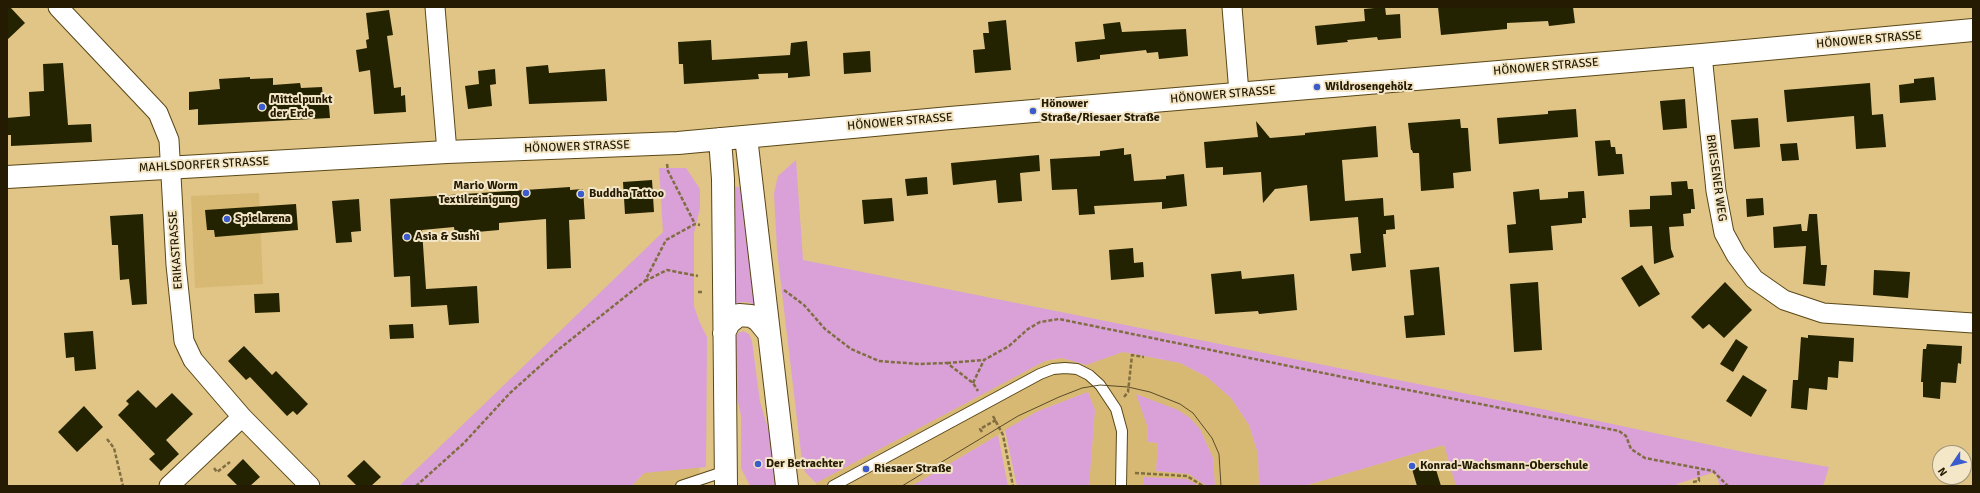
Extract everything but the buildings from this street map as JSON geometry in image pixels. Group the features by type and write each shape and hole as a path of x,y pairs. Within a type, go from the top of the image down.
{"main road":[{"name":"HÖNOWER STRASSE","path":"401,155 678,143 1239,93 1702,55 1973,30"},
{"path":"746,137 767,331 781,424 787,486"},
{"path":"720,139 724,179 724,333 729,481"},
{"name":"MAHLSDORFER STRASSE","path":"7,177 401,155"},
{"path":"724,333 729,323 739,315 751,316 758,320 767,331"}],"street":[{"name":"ERIKASTRASSE","path":"58,7 158,113 169,140 176,265 184,341 193,360 242,417 310,486"},
{"path":"435,7 447,152"},
{"path":"1232,7 1239,93"},
{"name":"BRIESENER WEG","path":"1702,55 1716,191 1724,233 1736,255 1754,279 1784,300 1823,313 1973,323"},
{"path":"169,486 242,417"}],"lane":[{"path":"833,486 1040,374 1053,369 1065,368 1078,369 1089,375 1100,385 1116,409 1122,431 1121,486"},
{"path":"681,486 729,481"}],"path":[{"path":"667,164 668,171 695,224"},
{"path":"645,281 666,240 695,224 700,225"},
{"path":"416,486 464,443 510,393 559,349 645,281 667,270 698,276"},
{"path":"781,289 789,293 804,305 825,329 851,349 879,361 919,364 984,360 1009,346 1034,325 1040,322 1059,319 1377,384 1619,431 1626,436 1631,449 1645,458 1713,471 1728,486"},
{"path":"1116,409 1128,392 1132,356 1144,357"},
{"path":"973,383 984,360"},
{"path":"947,363 973,383 996,420 1003,435 1013,486"},
{"path":"982,432 980,429 996,420"},
{"path":"108,440 114,448 123,486"},
{"path":"1694,482 1699,481 1698,468"},
{"path":"1122,472 1187,476 1203,486"}],"shaded area":[{"path":"796,160 803,260 1542,409 1748,453 1829,467 1823,486 1720,486 1715,472 1677,484 1677,486 1456,486 1444,445 1304,486 1259,486 1258,454 1249,425 1231,398 1207,377 1180,363 1123,352 1086,365 1062,358 1045,361 816,483 805,472 801,453 777,250 774,193 778,176"},
{"path":"659,168 686,168 700,189 700,208 694,233 694,306 707,337 706,467 644,473 632,486 399,486 663,232"},
{"path":"733,187 742,187 756,309 751,303 744,302 737,303 733,309"},
{"path":"259,193 263,284 195,288 191,196"},
{"path":"743,331 749,334 752,341 760,402 770,435 775,486 750,486 741,468 741,416 733,378 734,339 738,333"},
{"path":"1123,352 1180,363 1207,377 1231,398 1249,425 1258,454 1259,486 1215,486 1213,458 1200,429 1190,418 1137,394 1148,428 1147,442 1158,443 1156,471 1189,474 1208,486 1144,477 1144,486 1089,486 1095,410 1088,392 1038,411 912,486 816,486 816,483 1045,361 1062,358 1086,365"},
{"path":"1088,392 1095,410 1089,486 1017,486 1005,430 1038,411"},
{"path":"1136,394 1178,410 1190,418 1200,429 1213,458 1215,486 1205,485 1189,474 1156,471 1158,443 1147,442 1148,428"},
{"path":"998,435 1008,486 912,486"},
{"name":"Konrad-Wachsmann-Oberschule","path":"1444,445 1456,486 1304,486"},
{"path":"699,454 700,486 632,486 659,457"},
{"path":"1144,477 1187,479 1199,486 1144,486"}],"tram line":[{"path":"902,486 1018,416 1082,388 1100,385 1128,387 1150,392 1180,404 1193,413 1212,438 1219,454 1221,486"}],"place":[{"name":"Wildrosengehölz","path":"1317,87"},
{"name":"Mittelpunkt der Erde","path":"262,107"},
{"name":"Hönower Straße/Riesaer Straße","path":"1033,111"},
{"name":"Mario Worm Textilreinigung","path":"526,193"},
{"name":"Buddha Tattoo","path":"581,194"},
{"name":"Spielarena","path":"227,219"},
{"name":"Asia & Sushi","path":"407,237"},
{"name":"Der Betrachter","path":"758,464"},
{"name":"Konrad-Wachsmann-Oberschule","path":"1412,466"},
{"name":"Riesaer Straße","path":"866,469"}]}
